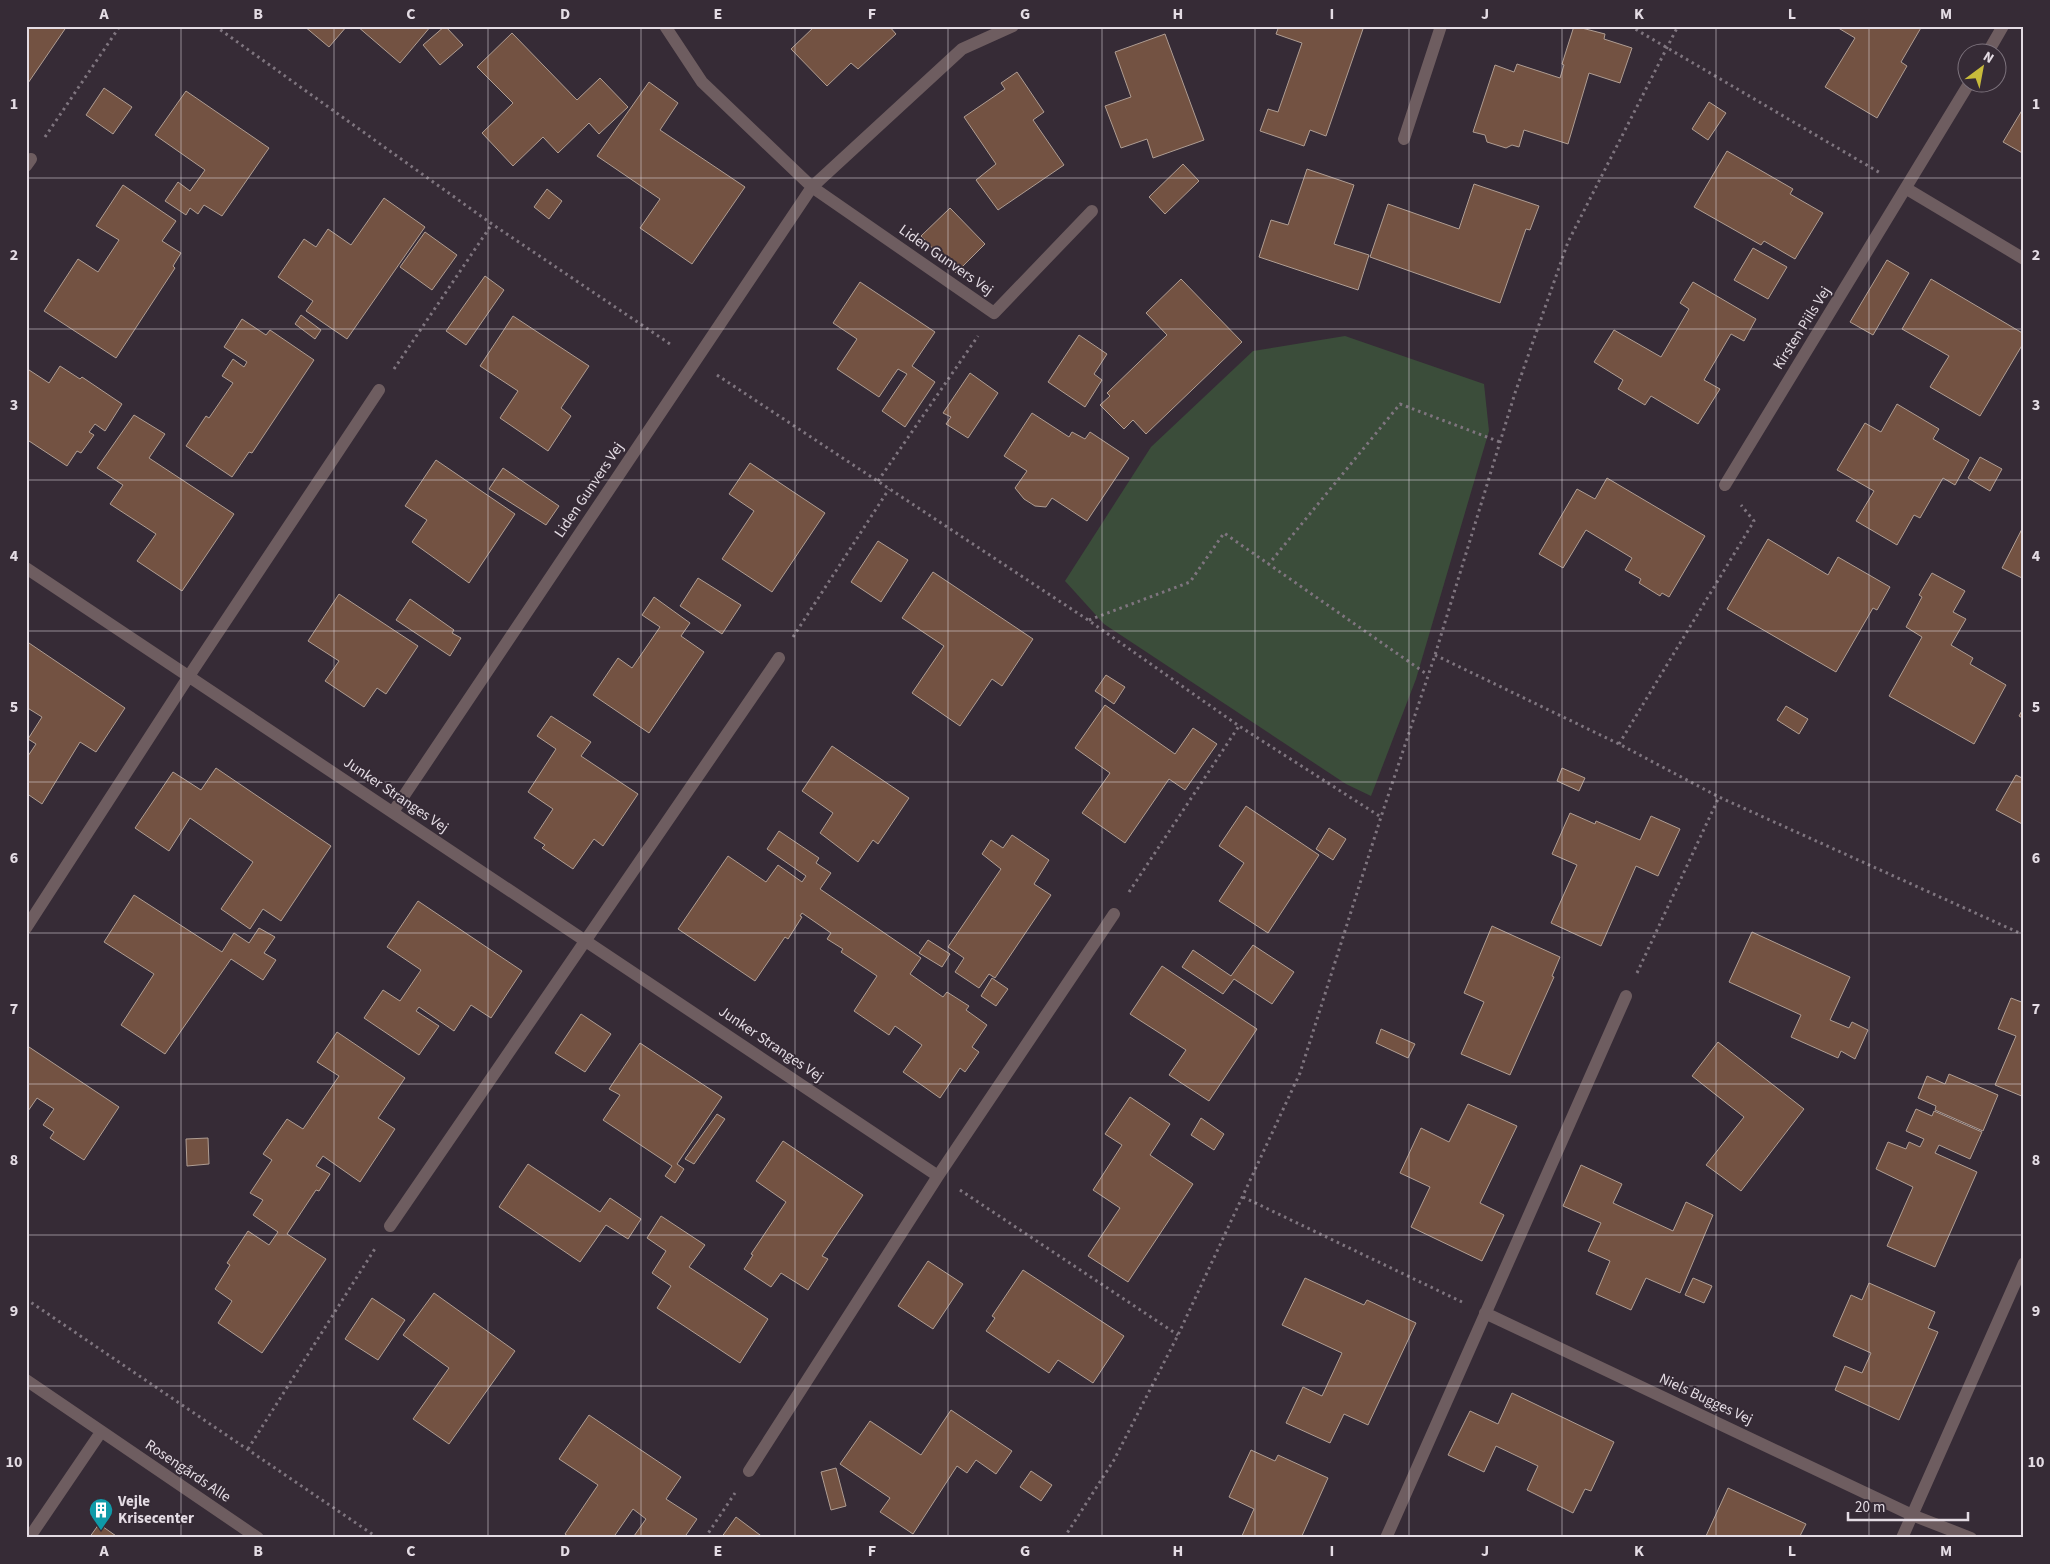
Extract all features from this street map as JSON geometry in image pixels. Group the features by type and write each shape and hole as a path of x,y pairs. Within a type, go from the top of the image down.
{"street":[{"name":"Liden Gunvers Vej","path":"664,26 702,82 812,187 994,313 1092,211"},
{"name":"Liden Gunvers Vej","path":"393,812 812,187 962,49 1013,26"},
{"path":"1404,140 1441,26"},
{"path":"1994,42 2004,26"},
{"name":"Kirsten Piils Vej","path":"1725,485 1907,189 1964,92"},
{"path":"1907,189 2024,259"},
{"path":"26,928 189,676 380,390"},
{"name":"Junker Stranges Vej","path":"26,568 938,1176"},
{"path":"390,1226 779,658"},
{"path":"749,1471 938,1176 1114,914"},
{"path":"1386,1538 1626,996"},
{"path":"1902,1538 2024,1263"},
{"name":"Niels Bugges Vej","path":"1485,1313 1912,1515 1971,1538"},
{"name":"Rosengårds Alle","path":"26,1380 258,1538"},
{"path":"29,1538 101,1432"}],"path":[{"path":"29,162 120,26"},
{"path":"215,26 492,224 1088,620 1239,726 1381,817"},
{"path":"1630,26 1907,189"},
{"path":"1064,1538 1114,1460 1178,1335 1300,1073 1381,817 1435,655 1515,392 1568,242 1678,26"},
{"path":"380,390 492,224"},
{"path":"878,481 994,313"},
{"path":"1268,565 1400,404 1500,442"},
{"path":"1619,744 1754,521 1725,485"},
{"path":"779,658 889,488"},
{"path":"1088,620 1190,582 1224,534 1428,675"},
{"path":"1435,655 1619,744 1719,797 2024,935"},
{"path":"1114,914 1239,726"},
{"path":"1626,996 1719,797"},
{"path":"938,1176 1178,1335"},
{"path":"1243,1198 1485,1313"},
{"path":"248,1450 390,1226"},
{"path":"26,1299 378,1538"},
{"path":"704,1538 749,1471"}],"green space":[{"path":"1345,336 1484,384 1489,431 1416,679 1371,796 1346,784 1104,624 1065,581 1151,447 1253,351"}],"building":[{"path":"26,26 67,26 26,86"},
{"path":"304,26 347,26 329,47"},
{"path":"357,26 431,26 400,63"},
{"path":"445,26 463,45 440,65 423,45"},
{"path":"815,26 889,26 896,34 858,69 851,63 827,86 791,49"},
{"path":"1279,26 1364,26 1326,136 1310,130 1304,146 1260,131 1268,109 1278,112 1302,43 1276,34"},
{"path":"1574,26 1605,34 1604,39 1632,48 1620,83 1589,73 1568,144 1524,130 1519,147 1512,145 1506,148 1487,142 1485,135 1473,132 1495,65 1514,72 1517,64 1560,78 1564,65 1562,64"},
{"path":"1835,26 1922,26 1901,62 1907,66 1877,118 1825,87 1855,38"},
{"path":"512,33 577,100 600,78 628,107 599,134 589,123 558,153 543,137 513,166 482,133 513,103 477,67"},
{"path":"1165,34 1204,140 1153,158 1147,139 1121,148 1105,106 1131,97 1115,52"},
{"path":"1017,72 1044,112 1033,120 1064,165 998,210 976,180 996,164 964,117 1005,89 1001,83"},
{"path":"649,82 678,103 660,130 745,187 692,264 640,228 660,199 597,156"},
{"path":"104,88 132,107 113,134 86,115"},
{"path":"186,91 269,148 222,216 204,205 198,214 190,208 186,215 165,201 178,182 190,191 205,170 155,135"},
{"path":"1709,102 1726,113 1708,140 1692,129"},
{"path":"2024,107 2024,154 2003,142"},
{"path":"1727,151 1793,189 1790,194 1823,213 1795,259 1764,241 1761,245 1694,207"},
{"path":"1183,164 1199,181 1165,214 1149,197"},
{"path":"1307,169 1354,185 1334,244 1369,255 1358,290 1259,257 1271,220 1288,225"},
{"path":"1474,184 1539,206 1530,230 1526,229 1500,303 1370,257 1388,204 1459,229"},
{"path":"123,185 176,221 162,241 181,253 173,266 175,268 116,358 44,311 78,259 98,272 119,240 96,226"},
{"path":"547,189 562,201 549,219 534,207"},
{"path":"384,198 425,227 347,339 306,311 313,301 278,277 304,239 316,247 328,229 351,245"},
{"path":"950,208 985,244 956,273 921,236"},
{"path":"425,232 457,255 432,290 400,267"},
{"path":"1753,248 1787,267 1768,299 1734,280"},
{"path":"1887,260 1909,273 1873,335 1850,322"},
{"path":"485,276 504,290 466,345 446,331"},
{"path":"1181,279 1242,342 1146,434 1133,420 1124,429 1100,405 1110,396 1107,393 1167,335 1146,313"},
{"path":"1931,279 2024,334 2024,342 1980,416 1930,387 1949,356 1902,329"},
{"path":"860,282 935,332 912,366 935,382 905,427 882,411 907,374 898,369 879,397 837,369 857,339 833,323"},
{"path":"1693,282 1756,319 1744,341 1731,334 1704,380 1720,389 1698,424 1651,396 1645,405 1618,389 1623,380 1594,362 1614,330 1661,357 1689,309 1680,303"},
{"path":"301,315 321,330 315,339 295,324"},
{"path":"513,316 589,366 561,408 571,416 548,451 500,418 518,391 480,366"},
{"path":"242,319 266,335 270,330 314,360 252,453 249,452 232,477 186,446 206,416 209,418 233,383 222,376 233,359 244,367 247,362 224,347"},
{"path":"1079,335 1107,354 1094,374 1102,380 1085,407 1048,382"},
{"path":"60,366 80,379 82,377 122,404 105,431 95,424 89,432 94,435 81,453 77,451 67,466 26,439 26,368 49,383"},
{"path":"970,373 998,393 968,438 946,424 951,417 943,413"},
{"path":"1897,404 1939,429 1933,439 1969,460 1955,485 1943,478 1920,518 1914,515 1897,545 1856,521 1874,491 1837,470 1865,423 1881,432"},
{"path":"1032,413 1069,437 1072,432 1085,439 1090,432 1129,458 1087,521 1052,498 1046,507 1035,506 1024,499 1015,488 1027,471 1004,456"},
{"path":"134,415 165,434 149,458 234,514 182,591 137,561 156,534 110,504 123,485 97,468"},
{"path":"1980,457 2002,469 1990,491 1968,478"},
{"path":"436,460 515,514 469,583 412,542 427,520 405,506"},
{"path":"750,463 825,513 772,592 722,559 754,511 729,494"},
{"path":"503,468 559,506 546,525 489,489"},
{"path":"1607,478 1705,536 1669,597 1662,593 1660,596 1639,583 1641,579 1625,570 1632,558 1586,530 1563,568 1539,554 1577,489 1595,499"},
{"path":"2024,525 2024,579 2002,568"},
{"path":"1768,539 1828,575 1838,557 1890,587 1877,610 1873,608 1836,672 1727,609"},
{"path":"878,541 908,560 881,602 851,582"},
{"path":"933,572 1033,639 1002,686 992,679 960,726 912,693 944,646 902,618"},
{"path":"1932,573 1965,591 1953,612 1966,619 1951,645 1973,658 1970,664 2006,685 1974,744 1889,696 1922,637 1906,627 1922,597 1919,595"},
{"path":"698,578 741,605 722,634 680,606"},
{"path":"339,594 418,646 386,694 377,688 364,707 325,681 339,661 308,641"},
{"path":"654,597 690,623 681,636 704,652 649,733 593,695 618,658 632,668 660,627 642,615"},
{"path":"410,599 454,630 452,633 461,638 450,656 396,620"},
{"path":"26,641 125,708 96,752 80,742 42,804 26,793 26,759 36,744 28,739 42,717 26,707"},
{"path":"1106,675 1125,687 1114,704 1095,691"},
{"path":"1105,705 1175,754 1193,728 1217,744 1185,790 1169,779 1125,843 1082,813 1110,773 1075,748"},
{"path":"1786,706 1808,719 1799,734 1777,720"},
{"path":"2024,707 2024,719 2019,716"},
{"path":"551,716 591,742 581,756 638,794 603,846 594,839 573,869 542,848 545,845 534,838 553,809 528,792 556,749 537,736"},
{"path":"832,746 909,798 878,844 873,840 858,862 820,833 833,813 802,791"},
{"path":"216,768 331,846 281,921 263,909 250,929 221,909 253,862 190,818 169,851 135,828 173,772 201,790"},
{"path":"1562,768 1585,778 1579,791 1557,781"},
{"path":"2016,775 2024,779 2024,825 1996,810"},
{"path":"1246,806 1319,855 1268,933 1219,901 1244,863 1219,846"},
{"path":"1570,813 1595,824 1596,821 1640,840 1651,816 1680,829 1658,876 1636,866 1601,946 1551,923 1577,865 1552,854"},
{"path":"1329,828 1346,839 1333,860 1316,849"},
{"path":"779,831 819,858 816,863 831,873 820,889 921,958 910,974 943,997 947,992 969,1006 966,1010 987,1025 972,1047 979,1052 965,1072 960,1068 940,1098 903,1072 922,1045 895,1026 889,1035 854,1011 877,976 841,952 843,949 827,939 831,933 802,913 800,916 802,917 788,939 785,937 755,981 678,929 728,856 766,882 778,865 802,882 806,876 767,849"},
{"path":"1012,835 1049,860 1034,884 1051,895 995,978 989,974 979,988 955,972 964,958 948,947 1001,869 982,854 991,840 1003,848"},
{"path":"134,895 222,952 234,933 249,943 259,928 275,937 264,953 276,960 263,980 231,959 165,1054 121,1025 154,974 104,942"},
{"path":"418,901 522,971 491,1018 471,1005 454,1031 419,1007 416,1011 439,1026 419,1055 364,1018 383,990 400,1001 421,970 387,947"},
{"path":"1492,926 1560,957 1552,976 1554,977 1510,1075 1461,1054 1484,1002 1464,993"},
{"path":"1752,932 1850,977 1830,1020 1849,1028 1852,1022 1868,1030 1855,1059 1841,1051 1838,1058 1791,1037 1801,1015 1729,982"},
{"path":"928,940 950,954 942,967 919,953"},
{"path":"1253,945 1294,972 1272,1004 1234,979 1223,994 1182,967 1193,950 1231,976"},
{"path":"1162,966 1257,1029 1209,1101 1169,1075 1186,1050 1130,1014"},
{"path":"992,978 1008,989 996,1006 981,996"},
{"path":"2011,998 2024,1003 2024,1097 1995,1085 2016,1036 1998,1029"},
{"path":"581,1014 611,1034 585,1072 555,1053"},
{"path":"1381,1029 1415,1044 1408,1058 1376,1043"},
{"path":"337,1032 405,1078 378,1118 395,1129 360,1182 323,1156 316,1166 330,1174 319,1191 316,1190 287,1234 326,1259 262,1353 218,1323 232,1301 215,1289 230,1265 227,1263 248,1231 269,1245 278,1232 253,1215 263,1200 250,1193 272,1160 263,1154 287,1119 303,1129 339,1076 317,1062"},
{"path":"1718,1042 1804,1109 1741,1191 1706,1165 1744,1117 1692,1076"},
{"path":"640,1043 722,1097 677,1164 684,1169 675,1183 665,1176 672,1166 603,1120 620,1095 609,1089"},
{"path":"26,1045 119,1107 84,1160 50,1138 54,1132 43,1125 54,1109 37,1098 26,1114"},
{"path":"1949,1074 1998,1095 1983,1131 1935,1110 1936,1106 1918,1098 1927,1076 1945,1084"},
{"path":"1130,1097 1170,1124 1150,1155 1193,1184 1128,1282 1088,1256 1120,1208 1093,1190 1122,1145 1105,1134"},
{"path":"1468,1104 1517,1126 1480,1203 1504,1215 1482,1261 1411,1227 1430,1187 1400,1173 1421,1128 1449,1142"},
{"path":"1916,1109 1932,1116 1934,1111 1982,1132 1970,1159 1939,1145 1935,1153 1977,1172 1935,1267 1887,1246 1913,1187 1876,1169 1888,1142 1906,1149 1909,1142 1920,1147 1924,1139 1906,1131"},
{"path":"717,1114 725,1119 694,1164 685,1159"},
{"path":"1201,1118 1224,1134 1214,1150 1191,1135"},
{"path":"208,1138 209,1164 187,1166 186,1139"},
{"path":"783,1141 863,1195 822,1256 828,1259 808,1290 781,1273 771,1287 744,1269 753,1255 751,1254 786,1202 756,1181"},
{"path":"528,1164 600,1212 610,1198 641,1219 628,1239 606,1225 580,1262 499,1207"},
{"path":"1581,1165 1622,1184 1613,1203 1673,1231 1686,1202 1713,1215 1680,1293 1646,1278 1631,1310 1596,1294 1610,1261 1588,1251 1601,1223 1563,1206"},
{"path":"661,1216 705,1245 689,1267 768,1319 740,1363 657,1308 671,1286 652,1273 666,1251 647,1238"},
{"path":"928,1261 963,1284 933,1329 898,1306"},
{"path":"1023,1270 1124,1336 1093,1383 1058,1360 1049,1373 986,1331 995,1318 992,1316"},
{"path":"1305,1278 1364,1305 1367,1300 1416,1323 1368,1425 1344,1414 1330,1443 1286,1423 1303,1387 1322,1396 1342,1353 1282,1325"},
{"path":"1693,1278 1712,1286 1704,1303 1685,1295"},
{"path":"1869,1283 1935,1312 1928,1328 1938,1332 1899,1420 1835,1390 1845,1366 1862,1373 1871,1353 1833,1336 1851,1295 1862,1300"},
{"path":"434,1293 515,1351 449,1444 413,1419 449,1368 403,1335"},
{"path":"372,1298 405,1320 378,1360 345,1339"},
{"path":"1512,1393 1614,1442 1591,1491 1585,1489 1573,1513 1527,1490 1538,1466 1496,1446 1484,1472 1448,1455 1470,1411 1498,1424"},
{"path":"951,1410 1012,1451 996,1474 976,1460 967,1473 957,1466 913,1534 880,1512 890,1498 840,1464 870,1421 921,1455"},
{"path":"589,1415 681,1477 666,1499 697,1519 684,1538 636,1538 634,1536 646,1519 633,1509 613,1538 570,1538 565,1534 598,1485 559,1459"},
{"path":"1251,1450 1275,1461 1278,1455 1328,1478 1301,1538 1241,1538 1254,1509 1229,1497"},
{"path":"836,1468 846,1506 831,1510 821,1472"},
{"path":"1031,1471 1052,1485 1041,1501 1020,1487"},
{"path":"1728,1488 1806,1524 1799,1538 1706,1536"},
{"path":"736,1517 764,1538 721,1538"},
{"name":"Vejle Krisecenter","path":"99,1524 119,1538 89,1538"}],"place":[{"name":"Vejle Krisecenter","path":"101,1531"}]}
